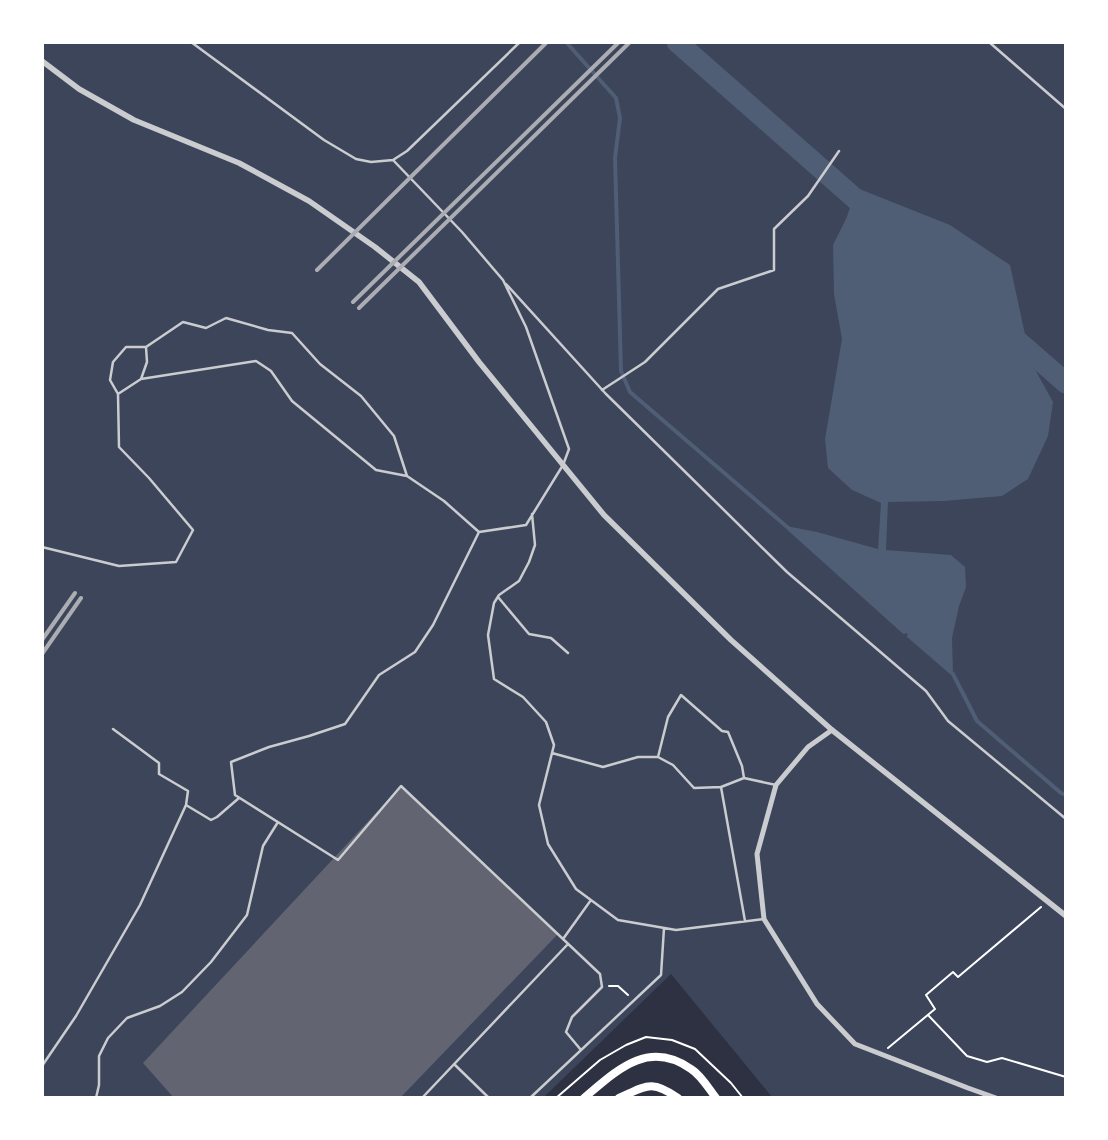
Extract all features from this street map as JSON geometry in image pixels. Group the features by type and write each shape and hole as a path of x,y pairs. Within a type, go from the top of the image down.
{"main road":[{"path":"584,1098 611,1074 638,1059 662,1056 692,1069 716,1098"},
{"path":"619,1098 643,1087 656,1085 678,1098"}],"street":[{"path":"42,61 79,89 134,120 239,163 309,201 375,246 419,282 479,362 604,515 731,640 832,730 1066,916"},
{"path":"832,730 808,747 776,785 757,854 764,919 817,1004 855,1044 996,1098"}],"lane":[{"path":"191,42 332,145 356,159 371,162 393,160 407,151 520,42"},
{"path":"989,42 1066,109"},
{"path":"602,390 645,362 718,289 774,270 774,229 808,196 838,151"},
{"path":"393,160 462,232 602,390 788,572 926,691 948,721 1066,819"},
{"path":"479,532 526,525 564,465 569,449 526,327 503,280"},
{"path":"42,547 119,566 176,562 193,530 149,478 119,447 118,394 110,380 113,362 126,346 146,347 183,322 206,328 226,318 268,330 292,333 320,364 361,396 394,436 407,476"},
{"path":"141,379 147,362 146,347"},
{"path":"118,394 141,379 256,361 271,371 292,401 376,470 407,476 444,501 479,532"},
{"path":"532,514 535,545 529,562 518,581 498,597 494,603 488,635 494,679 523,697 546,722 554,745 539,805 548,844 576,889 618,920 676,930 764,919"},
{"path":"479,532 433,625 415,652 379,675 345,724 269,747 231,762 235,795 338,860 401,786 600,974 602,987 572,1017 566,1032 581,1050"},
{"path":"498,597 529,634 551,638 568,653"},
{"path":"658,756 668,717 681,695 722,730 728,732 742,766 744,778"},
{"path":"42,1066 76,1016 140,905 186,804 188,791 159,774 159,763 114,729"},
{"path":"552,752 603,767 638,757 658,756 672,766 694,788 721,787 744,778 776,785"},
{"path":"721,787 746,921"},
{"path":"186,804 211,820 239,798"},
{"path":"96,1098 99,1085 99,1056 108,1038 127,1018 160,1006 182,992 211,962 247,915 263,846 278,822"},
{"path":"563,939 591,900"},
{"path":"530,1098 661,975 664,928"},
{"path":"422,1098 568,944"},
{"path":"454,1064 489,1098"}],"path":[{"path":"881,1054 935,1009 926,995 953,972 958,977 1048,902"},
{"path":"602,987 618,986 634,1000"},
{"path":"928,1016 967,1056 987,1062 1002,1058 1066,1077"}],"shaded area":[{"path":"42,43 1065,43 1065,1097 772,1097 671,974 544,1097 43,1097"},
{"path":"857,188 950,225 1010,265 1031,362 1053,402 1048,436 1028,479 1002,496 944,501 888,502 886,550 951,555 965,567 966,587 959,606 952,638 953,674 786,526 817,532 878,549 881,503 852,490 828,468 825,439 842,339 834,294 833,245 846,219"}],"building":[{"path":"401,786 558,934 400,1098 174,1098 143,1063"}],"waterway":[{"path":"566,42 616,98 620,118 615,158 621,371 630,392 786,526 904,632"},
{"path":"677,42 876,217"},
{"path":"1006,331 1066,383"},
{"path":"909,636 953,674 977,721 1061,793 1066,795"}],"railway":[{"path":"317,270 547,42"},
{"path":"353,302 619,42"},
{"path":"359,308 630,42"},
{"path":"42,640 75,593"},
{"path":"42,654 81,598"}]}
